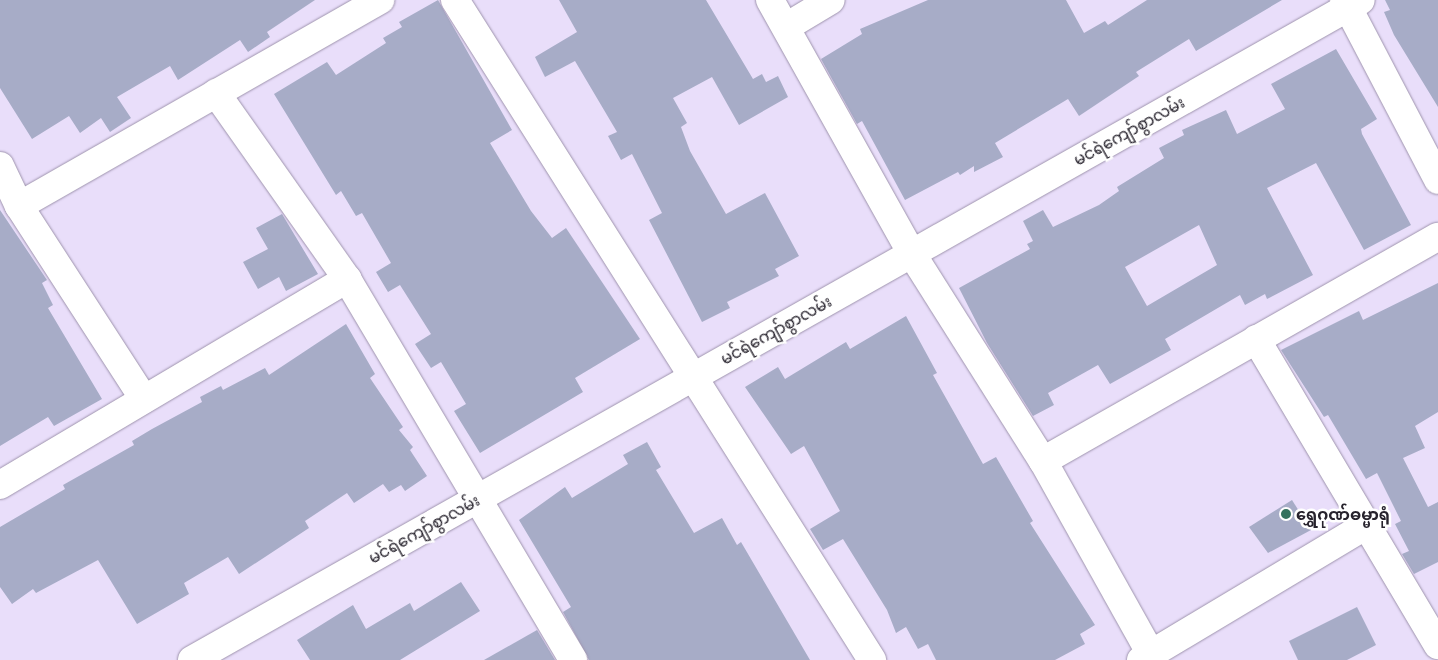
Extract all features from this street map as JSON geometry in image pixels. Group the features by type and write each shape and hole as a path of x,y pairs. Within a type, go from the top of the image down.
{"street":[{"path":"19,206 380,0"},
{"path":"455,0 690,378 872,660"},
{"path":"770,0 912,254 1043,461 1146,657 1365,526"},
{"path":"786,27 831,0"},
{"path":"1351,2 1438,180"},
{"name":"မင်ရဲကျော်စွာလမ်း","path":"192,660 912,254 1351,2"},
{"path":"216,93 346,279 573,660"},
{"path":"0,166 19,206 144,399"},
{"path":"1043,461 1438,237"},
{"path":"0,485 346,279"},
{"path":"1256,339 1365,526 1438,645"}],"building":[{"path":"0,0 315,0 267,32 270,37 248,52 240,40 178,80 170,66 117,97 131,118 110,132 101,118 80,133 69,116 32,139 0,88"},
{"path":"438,0 512,130 490,143 531,211 552,238 566,228 640,339 575,378 583,392 480,453 454,411 466,404 441,362 431,368 415,344 431,334 400,285 388,292 376,272 391,263 362,213 356,216 341,191 336,195 274,94 327,62 336,75 386,43 383,38 402,27 399,22"},
{"path":"559,0 706,0 753,79 762,74 766,82 778,76 788,97 739,125 712,77 673,98 687,123 681,127 690,151 726,214 765,193 799,256 775,269 779,276 727,302 730,308 702,322 649,220 662,213 632,154 621,160 608,136 617,132 575,61 545,77 535,57 577,32"},
{"path":"928,0 1066,0 1084,33 1105,21 1108,25 1147,0 1282,0 1196,51 1189,39 1136,72 1139,76 1079,116 1068,99 995,143 1003,157 974,172 974,166 960,175 958,172 905,200 862,121 857,124 821,59 862,34 860,29"},
{"path":"1385,0 1438,0 1438,107 1394,35 1384,12 1390,10"},
{"path":"1336,49 1377,119 1361,129 1362,134 1411,225 1364,250 1316,163 1267,188 1313,275 1267,299 1265,294 1245,305 1240,295 1165,339 1171,350 1110,384 1098,365 1048,393 1054,405 1033,416 987,343 959,288 1030,249 1027,244 1033,241 1023,221 1043,210 1053,227 1099,205 1119,191 1117,187 1164,158 1159,148 1184,135 1182,130 1226,110 1237,134 1285,109 1271,84","holes":["1199,225 1217,265 1147,306 1125,267"]},
{"path":"0,210 47,280 42,283 53,305 48,308 102,399 54,426 48,417 0,446"},
{"path":"282,214 318,274 286,291 279,277 258,289 243,262 268,249 256,228"},
{"path":"1438,283 1438,412 1415,426 1425,448 1403,458 1428,507 1438,502 1438,562 1414,574 1402,554 1409,551 1395,524 1401,521 1377,473 1366,479 1328,415 1324,417 1281,350 1359,311 1363,320"},
{"path":"906,316 937,373 933,375 983,464 996,457 1033,521 1030,523 1095,625 1080,634 1085,644 1055,660 936,660 928,644 918,649 906,627 896,633 887,610 843,539 823,550 810,529 840,511 804,446 791,454 745,387 778,367 785,379 846,342 850,349"},
{"path":"346,324 375,374 370,378 403,427 399,430 413,447 410,450 427,476 405,491 401,485 389,492 383,484 354,503 347,493 305,521 309,528 239,574 228,557 184,583 189,594 137,624 98,560 36,593 33,589 12,604 0,587 0,527 65,489 63,485 134,445 132,441 202,402 200,397 221,386 223,390 265,368 269,375"},
{"path":"647,442 661,467 656,470 694,533 722,518 737,545 741,542 810,660 589,660 563,612 571,607 519,520 565,487 572,498 628,464 623,455"},
{"name":"ရွှေဂုဏ်ဓမ္မာရုံ","path":"1292,500 1311,530 1268,553 1249,527"},
{"path":"461,582 480,611 400,660 310,660 297,640 353,605 366,629 410,603 414,611"},
{"path":"1357,607 1376,645 1347,660 1298,660 1289,641"},
{"path":"537,630 555,660 484,660"}],"place":[{"name":"ရွှေဂုဏ်ဓမ္မာရုံ","path":"1286,514"}]}
